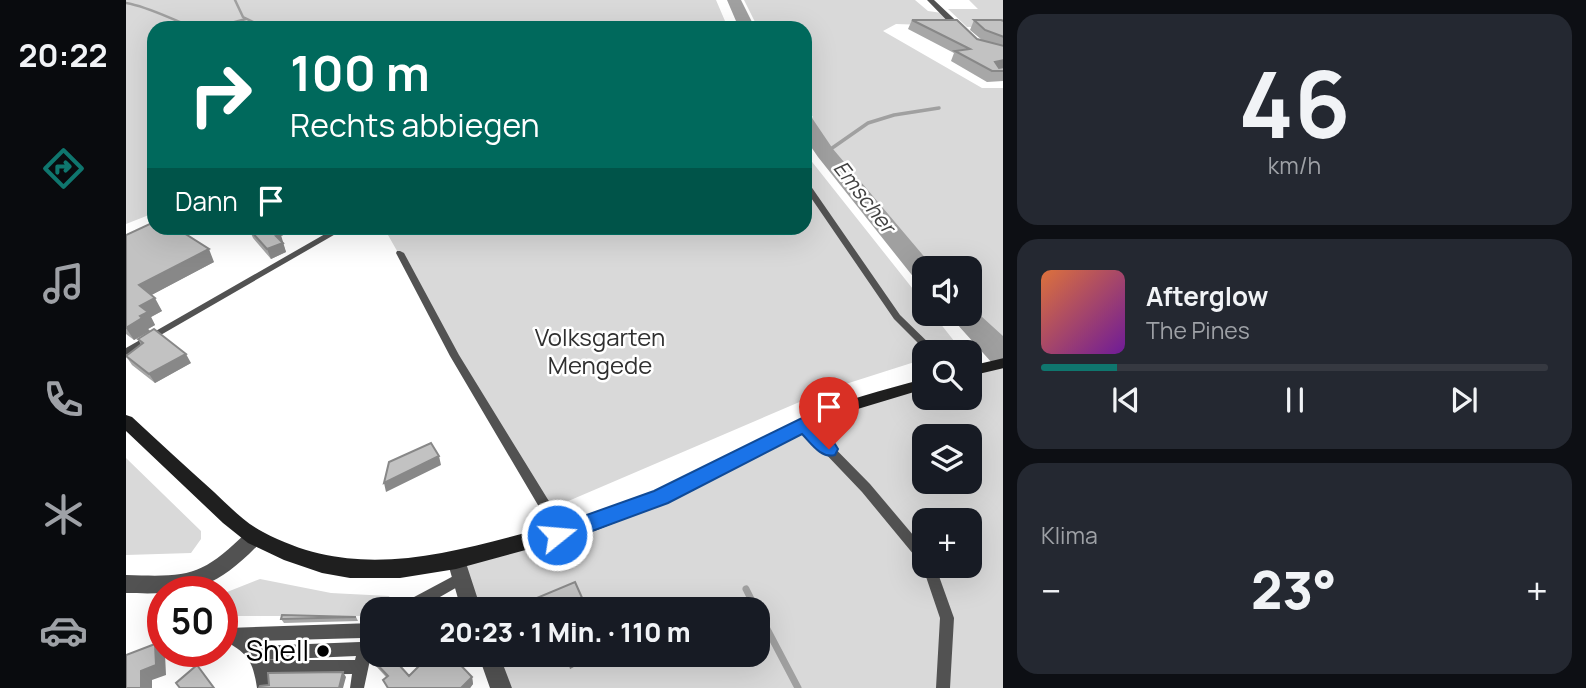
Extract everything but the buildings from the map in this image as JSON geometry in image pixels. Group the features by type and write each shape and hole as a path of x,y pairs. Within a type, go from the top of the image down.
{"main road":[{"path":"982,368 1003,363"},
{"path":"126,421 229,517 254,537 291,554 350,569 458,569 661,497 804,424 846,407 912,388"}],"street":[{"path":"930,0 974,41"},
{"path":"208,576 221,569 254,537"},
{"path":"458,569 467,597"},
{"path":"126,584 147,585"},
{"path":"493,667 501,688"}],"lane":[{"path":"812,194 897,317 921,340"},
{"path":"126,352 330,235"},
{"path":"400,253 455,356 551,515 557,535"},
{"path":"804,424 866,488 912,544"},
{"path":"422,597 458,569"},
{"path":"933,578 947,618 943,688"},
{"path":"238,634 360,631"},
{"path":"238,640 247,644 258,660 264,688"},
{"path":"258,660 360,649"},
{"path":"258,660 360,667"},
{"path":"357,688 361,667"}],"green space":[{"path":"126,0 716,0 725,21 147,21 147,216 126,224"},
{"path":"744,0 915,0 928,11 942,13 957,26 896,24 883,31 982,88 1003,88 1003,344 997,345 980,326 982,256 920,256 836,160 812,127 812,21 754,21"},
{"path":"969,0 1003,0 1003,26 967,27 948,9 978,9"},
{"name":"Volksgarten Mengede","path":"812,162 912,288 912,326 942,326 953,340 912,340 912,363 830,389 545,511 388,235 812,235"},
{"path":"1003,363 1003,688 512,688 502,667 770,667 770,597 473,597 456,560 592,524 809,422 912,388 912,410 982,410 982,368"},
{"path":"126,458 201,531 201,539 191,553 126,555"},
{"path":"260,579 331,593 390,597 360,597 360,616 238,616 238,588"}],"waterway":[{"path":"235,0 243,17 251,21"},
{"name":"Emscher","path":"734,0 744,21"},
{"path":"126,3 177,21"},
{"path":"238,21 246,19"},
{"path":"825,153 868,123 894,115 939,108"},
{"name":"Emscher","path":"812,133 825,153 912,258"},
{"name":"Emscher","path":"974,326 1003,355"},
{"path":"746,589 750,597"},
{"path":"770,635 798,688"}],"place":[{"name":"Shell","path":"323,651"}],"route":[{"path":"557,535 661,497 804,424 829,449"}]}
